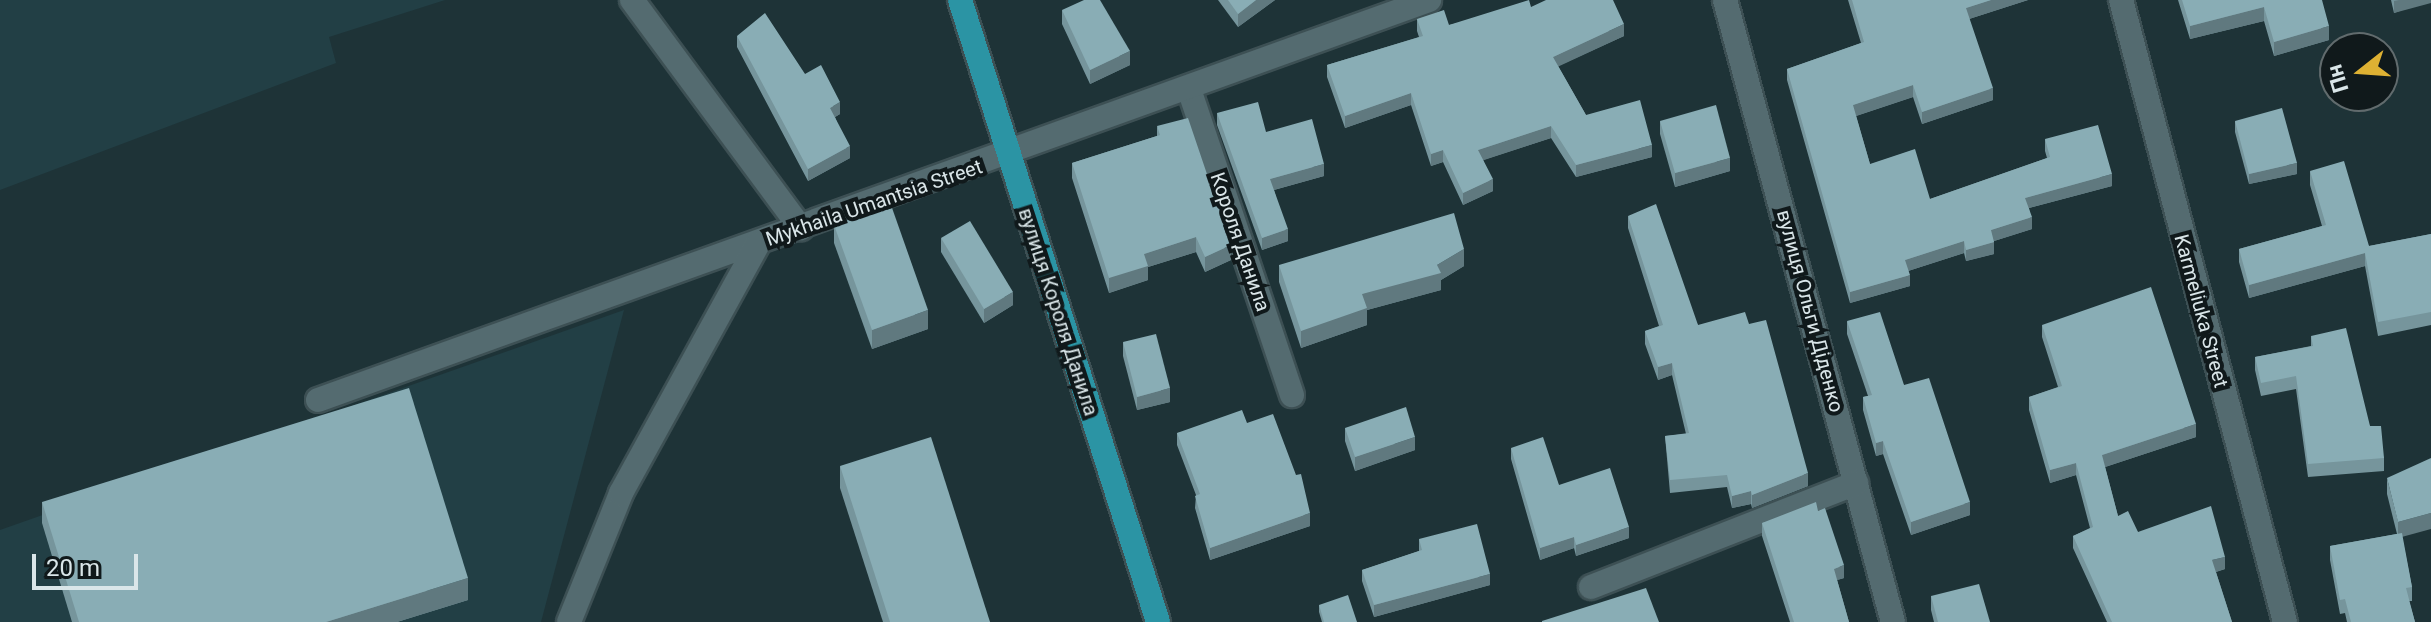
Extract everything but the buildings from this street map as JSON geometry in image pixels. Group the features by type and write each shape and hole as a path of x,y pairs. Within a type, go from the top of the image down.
{"main road":[{"name":"вулиця Короля Данила","path":"960,0 1007,156 1158,622"}],"street":[{"path":"632,0 801,228"},
{"name":"вулиця Ольги Діденко","path":"1725,0 1893,622"},
{"name":"Karmeliuka Street","path":"2121,0 2285,622"},
{"name":"Mykhaila Umantsia Street","path":"318,400 1007,156 1413,3"},
{"name":"Короля Данила","path":"1189,89 1292,395"},
{"path":"569,622 621,493 758,244"},
{"path":"1591,587 1856,483"}],"shaded area":[{"path":"0,0 445,0 329,37 336,63 0,190"},
{"path":"624,310 541,622 0,622 0,530"}]}
